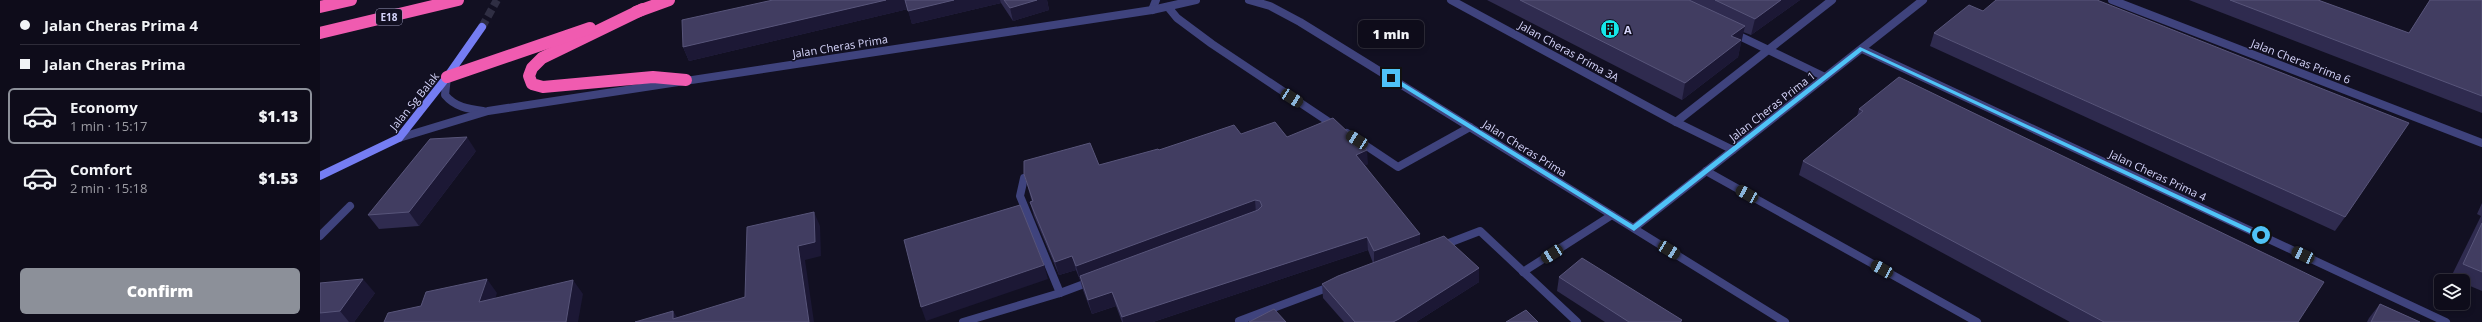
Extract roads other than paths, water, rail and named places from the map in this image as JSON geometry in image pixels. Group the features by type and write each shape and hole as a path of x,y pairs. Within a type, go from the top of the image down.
{"highway":[{"path":"320,7 351,0"},
{"name":"E18","path":"320,33 458,0"},
{"path":"448,77 669,0"},
{"path":"643,9 542,58 528,76 532,84 543,87 653,77 686,80"}],"street":[{"path":"1152,10 1156,0"},
{"name":"Jalan Cheras Prima","path":"488,111 1152,10 1196,0"},
{"name":"Jalan Cheras Prima","path":"1249,0 1270,6 1300,22 1785,322"},
{"name":"Jalan Cheras Prima 3A","path":"1451,0 1676,122 1733,150"},
{"path":"1676,122 1832,0"},
{"name":"Jalan Cheras Prima 1","path":"1634,228 1923,0"},
{"name":"Jalan Cheras Prima 6","path":"2112,0 2482,143"},
{"path":"1168,7 1177,18 1212,44 1398,167 1470,127"},
{"name":"Jalan Sg Balak","path":"320,176 399,138 448,77 482,27"},
{"path":"1726,30 1825,77"},
{"name":"Jalan Cheras Prima 4","path":"1862,49 2446,322"},
{"path":"448,77 445,94 451,103 463,108 488,111"},
{"path":"399,138 439,124 488,111"},
{"path":"1706,171 1978,322"},
{"path":"1024,178 1020,196 1060,293"},
{"path":"320,236 350,206"},
{"path":"1523,272 1612,215"},
{"path":"1429,250 1480,231 1577,322"},
{"path":"963,322 1060,293 1104,277"},
{"path":"1239,321 1341,283"}],"tunnel":[{"path":"482,27 497,0"}],"place":[{"name":"A","path":"1610,29"}]}
